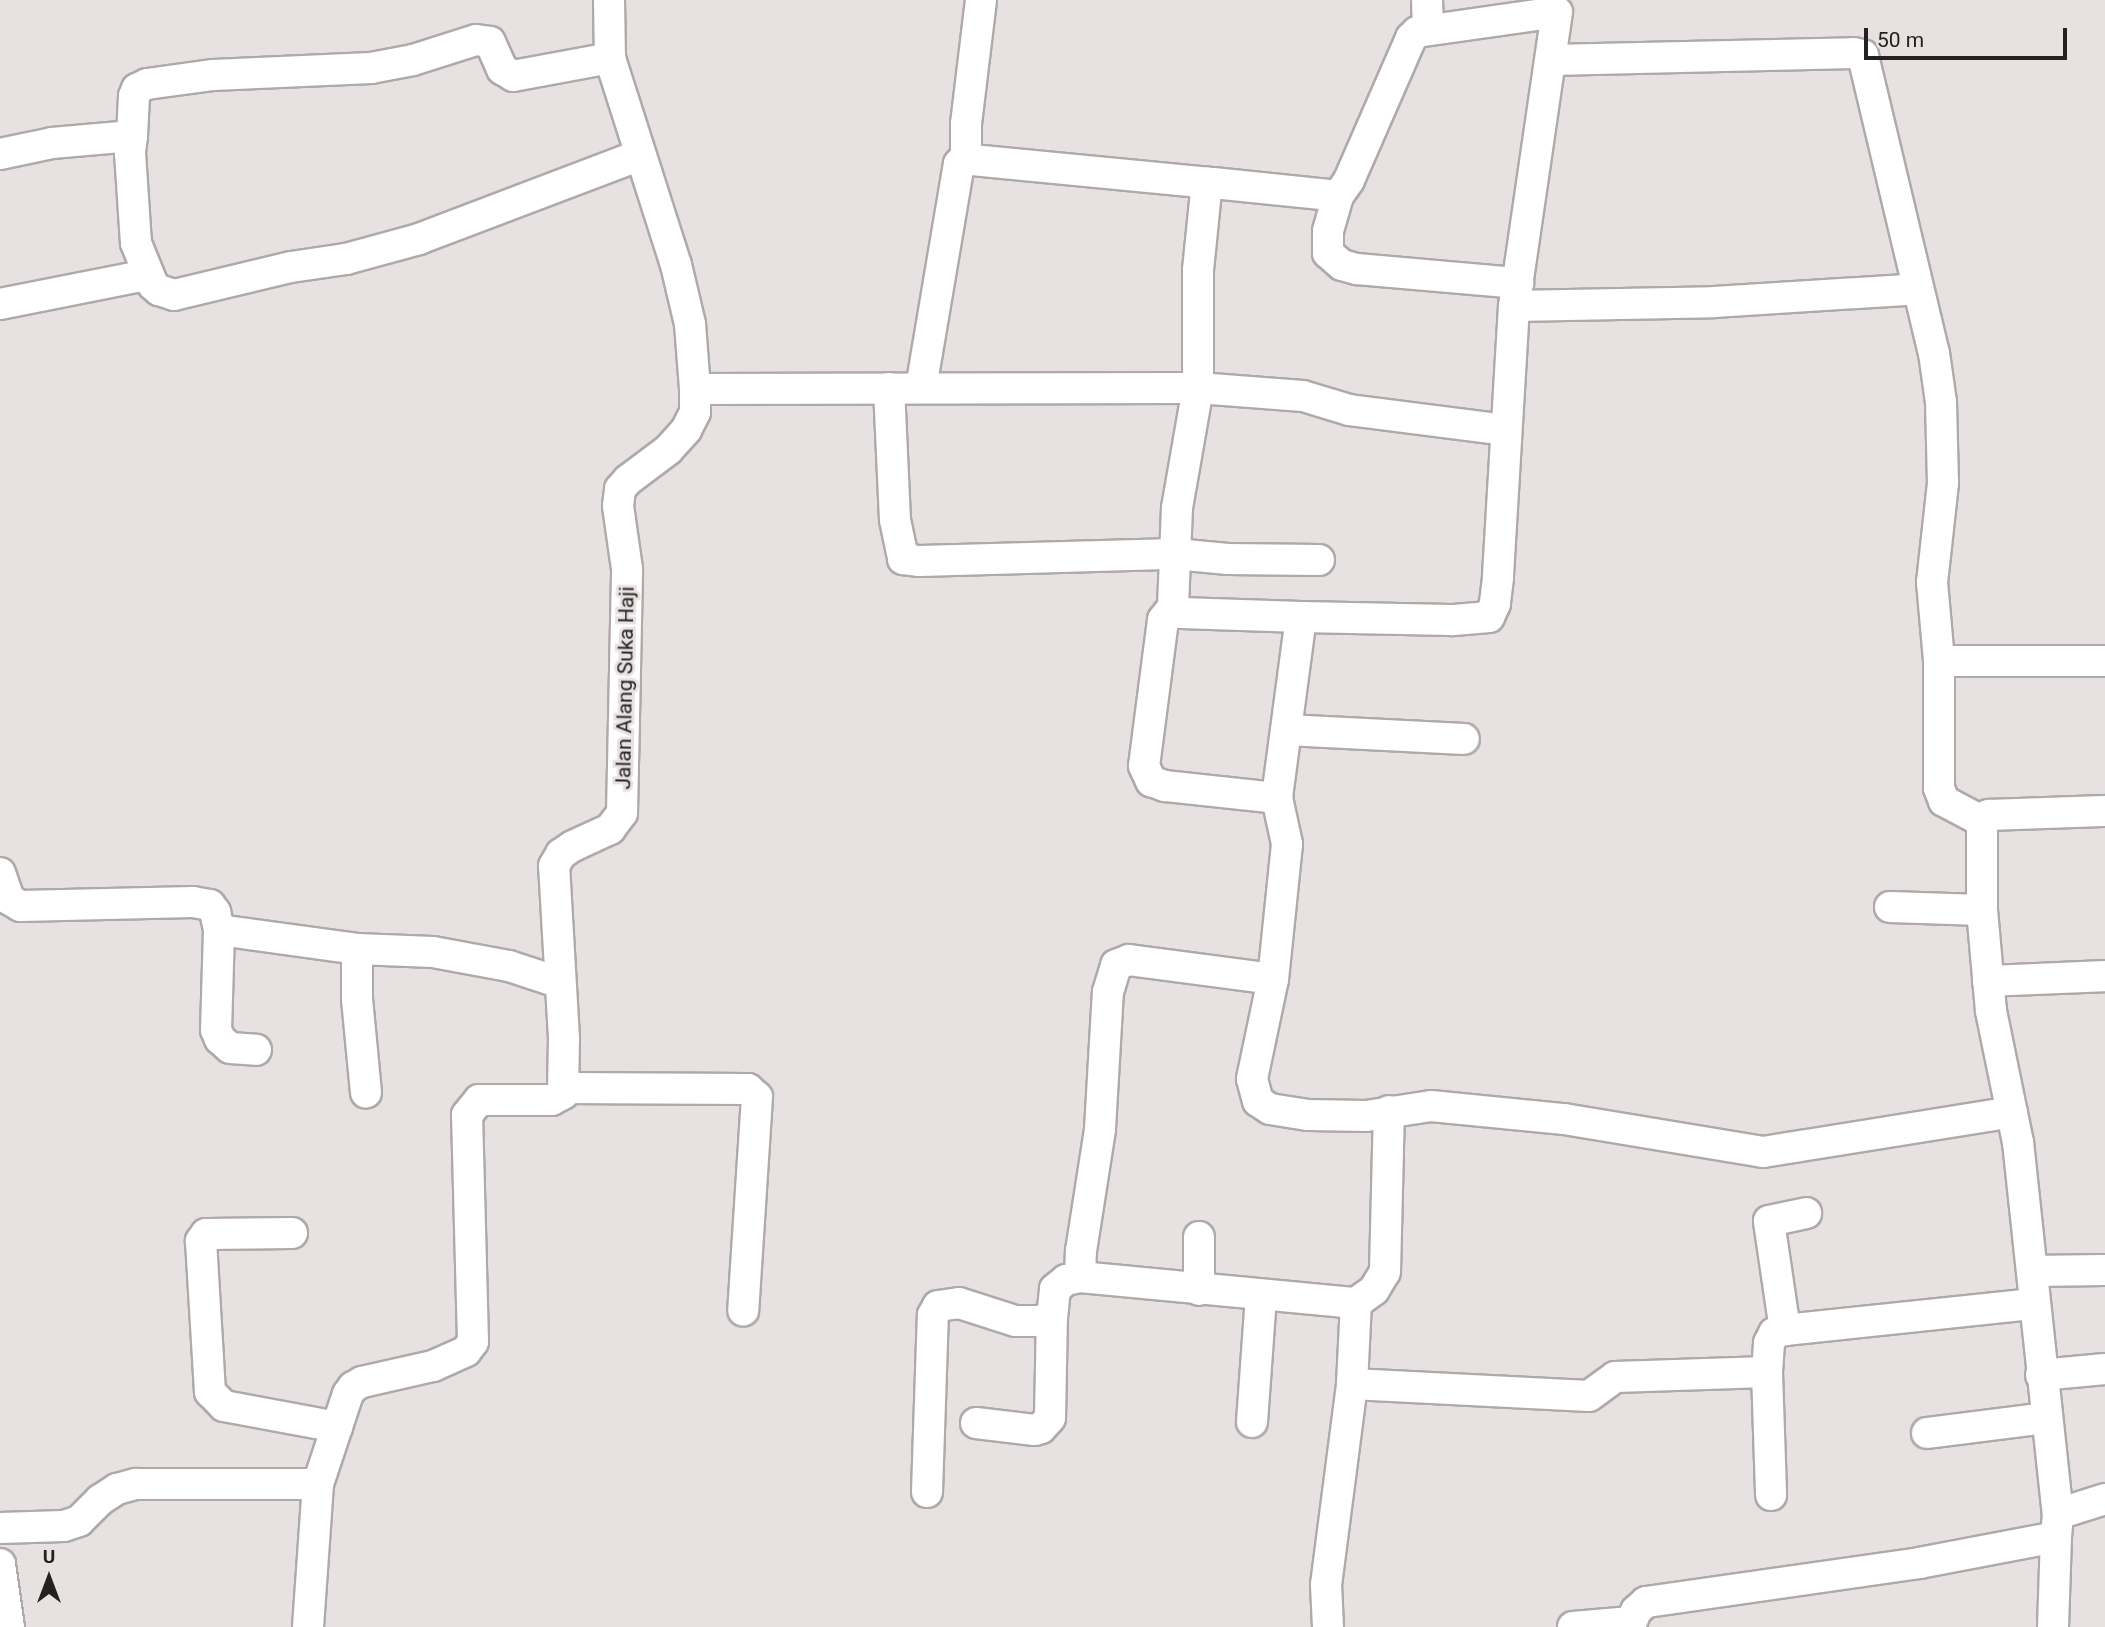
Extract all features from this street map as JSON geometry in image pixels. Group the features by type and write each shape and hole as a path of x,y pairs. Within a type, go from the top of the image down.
{"street":[{"name":"Jalan Alang Suka Haji","path":"565,1087 554,866 561,854 573,846 611,829 622,813 627,569 618,506 620,489 668,450 686,430 695,412 690,324 676,265 610,58 609,0"},
{"path":"922,388 959,164 966,156 965,124 981,0"},
{"path":"1173,607 1181,613 1301,617 1451,620 1489,617 1498,578 1516,294 1557,6 1427,15 1411,38 1349,180 1338,196 1328,231 1328,253 1342,265 1357,270 1516,294 1714,302 1918,289"},
{"path":"610,58 513,76 502,69 493,45 476,40 413,60 370,68 213,75 147,84 137,89 134,96 130,153 136,243 147,275 159,290 174,295 290,267 346,259 419,239 640,155"},
{"path":"1551,60 1859,53 1864,60 1918,289 1941,402 1944,483 1932,582 1939,661 1938,788 1944,801 1978,820 1983,838 1982,910 1987,981 2012,1112 2032,1271 2040,1375 2057,1526 2053,1627"},
{"path":"0,154 52,143 132,136"},
{"path":"966,156 972,160 1338,196"},
{"path":"1207,182 1198,270 1198,388 1177,508 1173,607 1163,620 1144,766 1151,781 1165,786 1277,798"},
{"path":"0,304 147,275"},
{"path":"889,388 895,509 903,559 920,561 1175,554 1228,559 1319,560"},
{"path":"695,389 1198,388 1303,396 1349,410 1506,430"},
{"path":"1301,617 1277,798 1287,844 1273,979 1252,1079 1258,1101 1270,1109 1309,1115 1366,1116 1431,1106 1564,1119 1763,1152 2012,1112"},
{"path":"1939,661 2105,661"},
{"path":"1287,730 1464,739"},
{"path":"1978,820 1989,815 2105,811"},
{"path":"0,873 9,899 20,906 203,903 215,912 219,930 216,1030 219,1039 230,1048 256,1050"},
{"path":"1890,908 1982,910"},
{"path":"219,930 357,949 433,952 509,966 558,982"},
{"path":"357,949 366,1093"},
{"path":"1080,1278 1081,1251 1100,1129 1108,992 1116,965 1129,960 1273,979"},
{"path":"1987,981 2105,976"},
{"path":"308,1627 318,1483 352,1387 433,1366 466,1351 472,1342 466,1163 467,1115 472,1105 479,1100 552,1100 561,1097 565,1087 748,1089 757,1097 743,1311"},
{"path":"976,1423 1035,1430 1051,1418 1055,1289 1066,1280 1080,1278 1356,1303 1374,1290 1385,1272 1389,1111"},
{"path":"1785,1329 1769,1221 1806,1213"},
{"path":"292,1233 206,1234 201,1241 210,1392 224,1406 337,1427"},
{"path":"1199,1237 1199,1290"},
{"path":"2032,1271 2105,1270"},
{"path":"1252,1422 1261,1295"},
{"path":"927,1492 933,1315 938,1306 959,1303 1015,1321 1052,1318"},
{"path":"1328,1627 1325,1586 1353,1384 1356,1303"},
{"path":"1771,1495 1767,1372 1769,1343 1774,1333 1785,1329 2034,1304"},
{"path":"2040,1375 2105,1369"},
{"path":"1353,1384 1589,1396 1615,1377 1767,1372"},
{"path":"1927,1433 2046,1418"},
{"path":"0,1528 64,1526 79,1521 100,1500 117,1489 136,1483 318,1483"},
{"path":"1573,1627 1631,1624 1646,1602 1920,1563 2057,1526 2105,1499"},
{"path":"0,1564 9,1627"}]}
